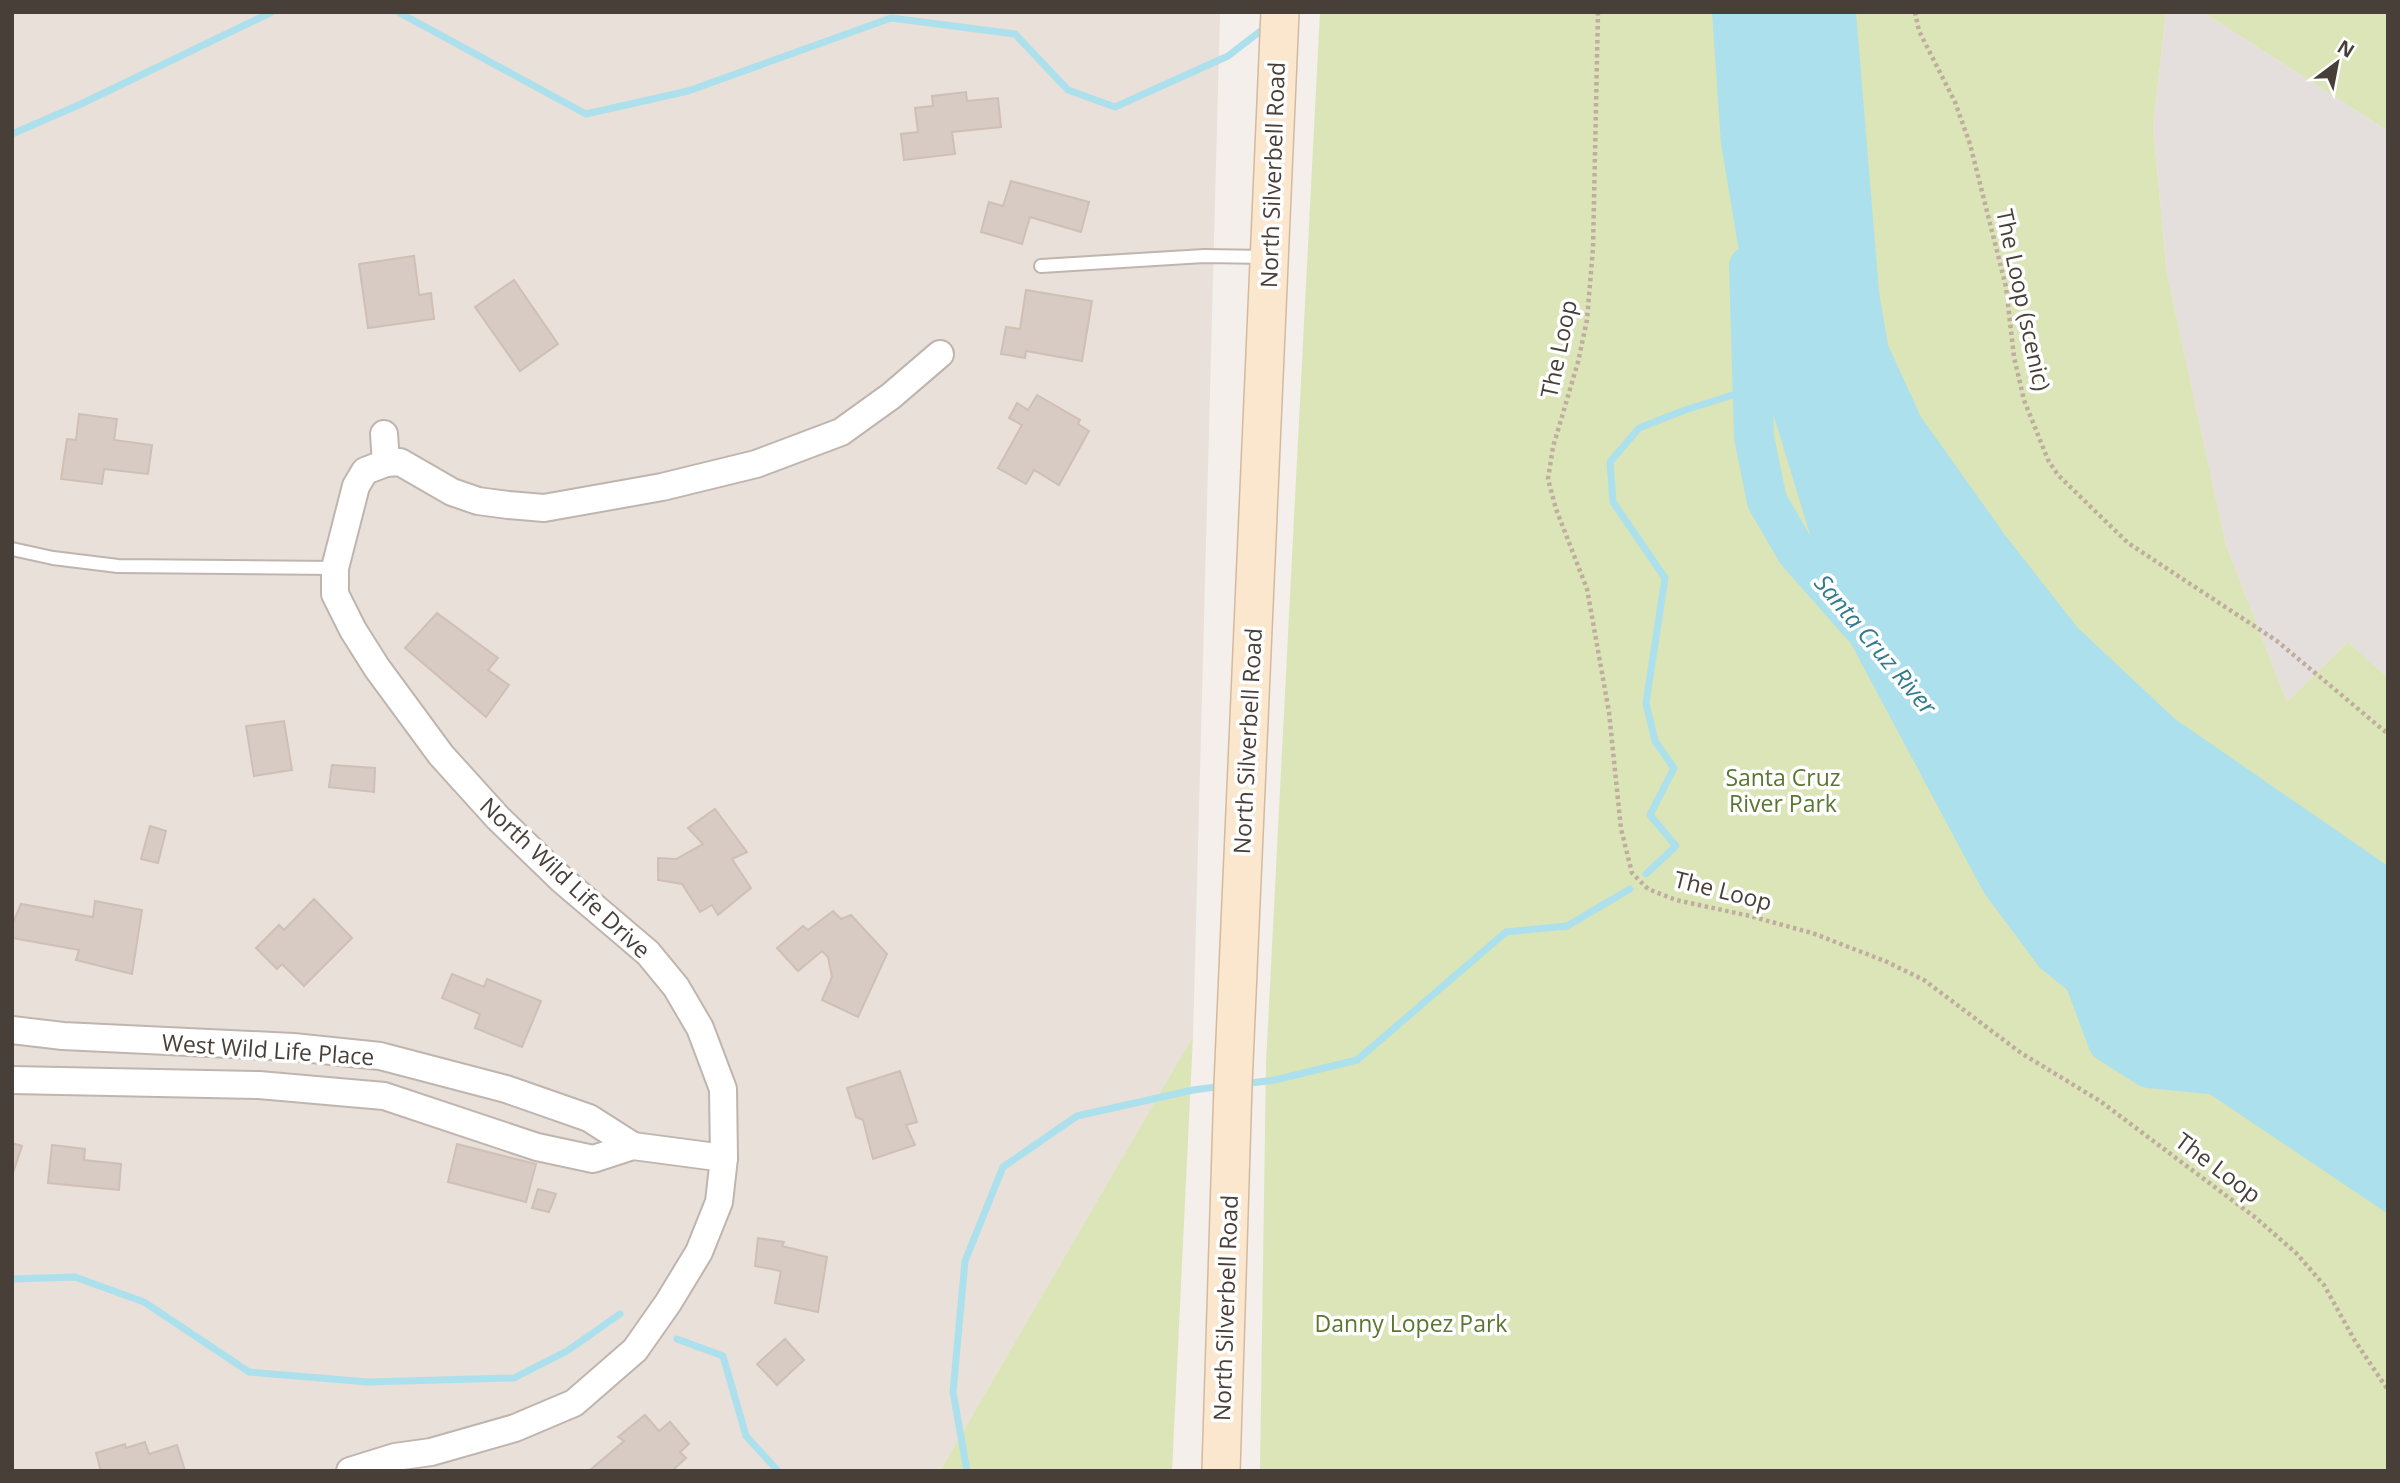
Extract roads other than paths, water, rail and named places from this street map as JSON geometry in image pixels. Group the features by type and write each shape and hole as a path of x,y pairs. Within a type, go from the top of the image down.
{"main road":[{"name":"North Silverbell Road","path":"1221,1471 1233,1085 1280,12"}],"street":[{"path":"384,434 386,463 400,462 452,492 478,501 544,508 662,487 756,464 803,449 841,432 891,396 940,354"},
{"name":"North Wild Life Drive","path":"349,1471 395,1457 431,1452 515,1428 574,1403 635,1350 668,1303 699,1252 719,1202 724,1157 723,1089 699,1028 676,987 648,953 561,879 498,818 441,755 377,667 353,630 335,594 335,568 356,486 365,471 386,463"},
{"name":"West Wild Life Place","path":"12,1030 63,1036 293,1047 380,1056 506,1089 589,1118 633,1146"},
{"name":"West Wild Life Place","path":"12,1080 259,1086 384,1096 537,1147 593,1159 633,1146 724,1157"}],"lane":[{"path":"1041,266 1204,256 1269,257"},
{"path":"12,549 53,558 118,566 335,568"}],"water":[{"path":"1712,12 1856,12 1879,292 1888,345 1921,417 2005,535 2078,628 2175,719 2388,866 2388,1214 2128,1039 2040,968 1984,893 1833,610 1758,364 1721,144"}],"waterway":[{"path":"12,134 81,104 272,12"},
{"path":"398,12 586,114 688,91 891,18 1015,34 1068,90 1115,107 1228,56 1267,26"},
{"name":"Santa Cruz River","path":"1749,266 1754,437 1767,501 1796,551 1861,625"},
{"path":"1646,874 1676,846 1650,815 1674,768 1655,741 1646,703 1665,578 1613,502 1610,462 1639,428 1752,389"},
{"path":"1242,1084 1275,1080 1357,1060 1506,932 1567,926 1630,889"},
{"name":"Santa Cruz River","path":"2075,965 2083,975 2108,1042 2149,1068 2230,1076"},
{"path":"967,1471 953,1392 965,1261 1003,1167 1077,1116 1193,1090 1223,1086"},
{"path":"12,1279 75,1277 144,1302 249,1372 368,1382 514,1378 567,1351 620,1314"},
{"path":"677,1339 723,1356 746,1436 778,1471"}],"park label":[{"name":"Santa Cruz River Park","path":"1783,791"},
{"name":"Danny Lopez Park","path":"1411,1324"}]}
